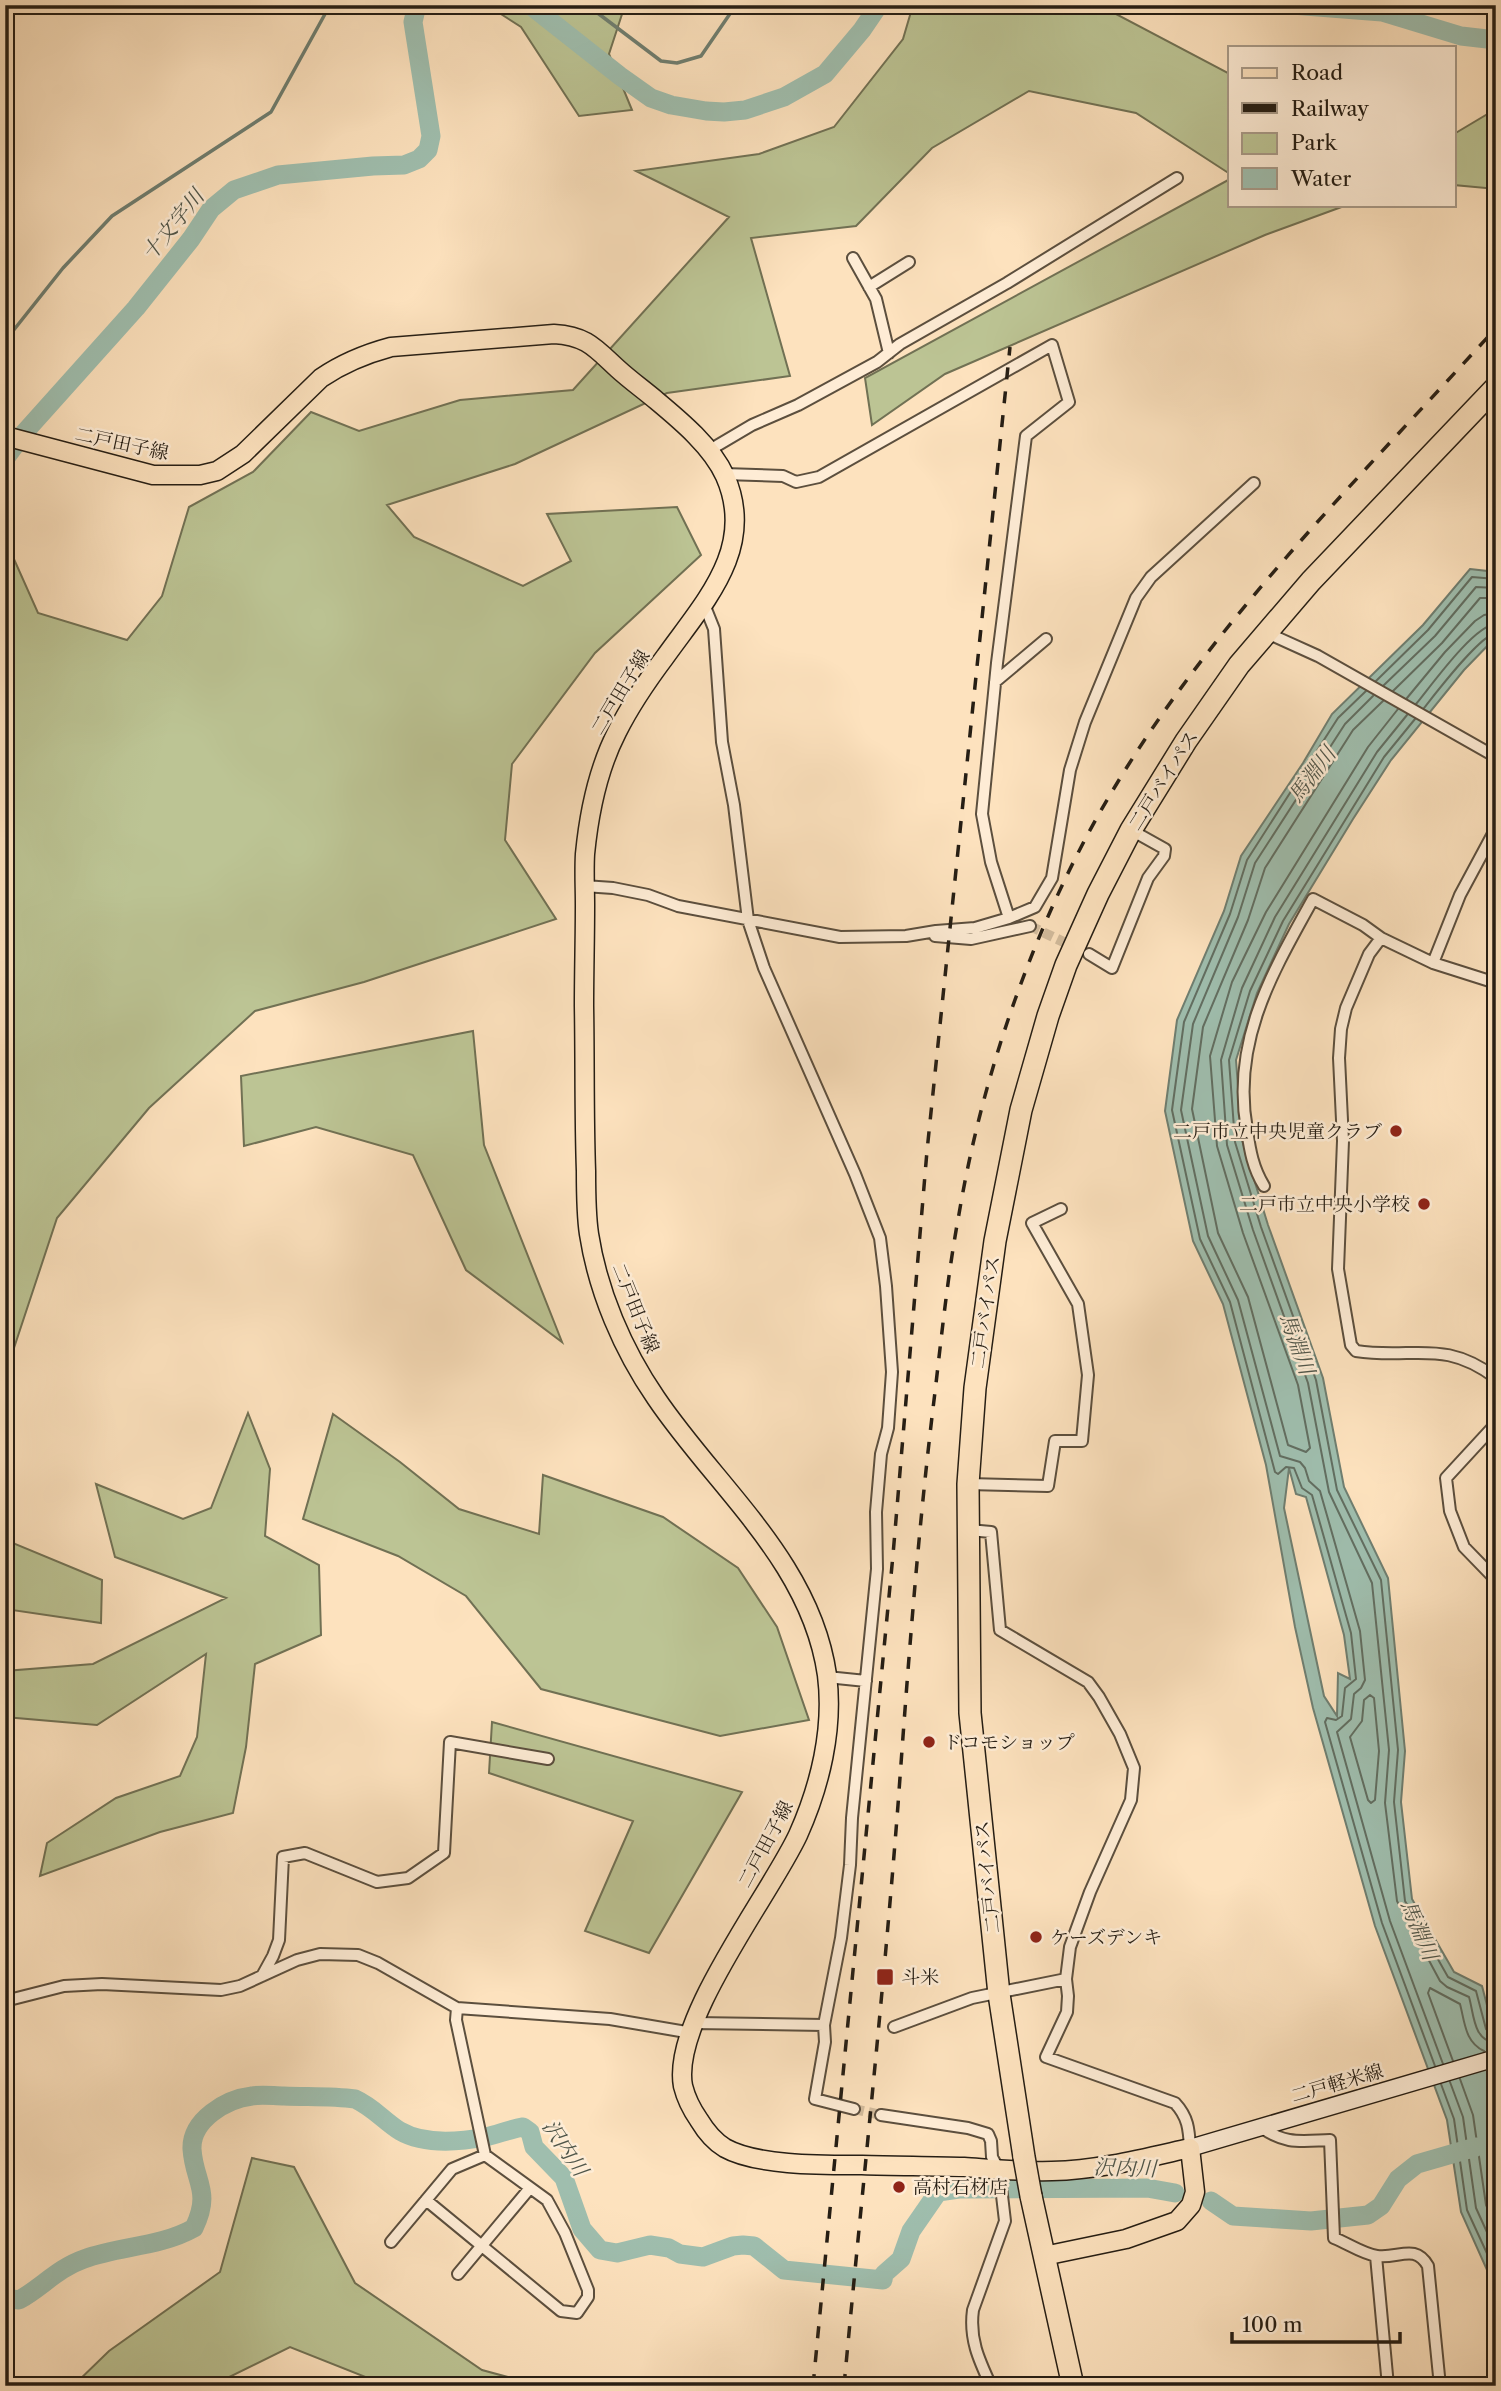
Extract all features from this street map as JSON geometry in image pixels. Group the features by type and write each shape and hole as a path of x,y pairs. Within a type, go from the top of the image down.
{"highway":[{"name":"二戸バイパス","path":"1073,2386 1031,2196 999,1994 970,1713 968,1484 975,1388 995,1241 1021,1110 1066,965 1098,894 1131,830 1202,719 1239,664 1311,580 1496,387"}],"main road":[{"name":"二戸田子線","path":"5,436 153,475 200,475 229,465 321,378 368,353 391,347 554,334 572,335 596,347 668,410 708,451 724,474 734,506 734,536 729,559 704,604 659,664 615,735 604,762 592,811 585,855 584,886 583,1111 588,1228 605,1297 637,1368 658,1402 764,1535 803,1597 818,1638 827,1677 828,1711 824,1755 813,1799 796,1841 734,1943 693,2028 683,2071 684,2087 690,2106 703,2126 726,2148 755,2158 812,2165 1059,2171 1123,2163 1190,2148"},
{"name":"二戸軽米線","path":"1190,2148 1496,2058"},
{"path":"1044,2256 1126,2239 1177,2221 1191,2205 1195,2192 1190,2148"}],"street":[{"path":"708,451 752,425 839,384 900,344 1049,258 1177,178"},
{"path":"853,258 876,299 889,353"},
{"path":"869,287 909,262"},
{"path":"724,474 783,476 796,482 819,477 1052,345 1069,402 1026,436 995,682 982,814 991,862 1009,918"},
{"path":"922,934 975,928 1035,907 1052,878 1070,770 1085,722 1136,598 1151,577 1254,483"},
{"path":"704,604 716,642 722,742 734,805 748,920 764,968 855,1174 880,1238 886,1286 892,1372 876,1512 877,1569 852,1818 850,1865 815,2099 854,2109"},
{"path":"1267,633 1318,656 1496,757"},
{"path":"995,682 1046,639"},
{"path":"1433,962 1460,895 1496,828"},
{"path":"1089,954 1112,968 1148,878 1164,856 1165,849 1131,830"},
{"path":"584,886 613,888 648,895 678,906 840,937 922,934 971,939 1030,926"},
{"path":"1264,1186 1254,1171 1244,1118 1244,1067 1255,1018 1280,957 1313,899 1363,925 1381,938 1433,962 1496,983"},
{"path":"1381,938 1369,954 1346,1008 1339,1058 1343,1141 1338,1269 1351,1345 1356,1351 1365,1352 1442,1353 1460,1356 1496,1378"},
{"path":"968,1484 1048,1486 1055,1441 1082,1440 1088,1375 1078,1304 1032,1223 1060,1209"},
{"path":"1496,1416 1493,1427 1446,1478 1450,1511 1464,1546 1496,1580"},
{"path":"969,1530 991,1532 1000,1630 1088,1682 1120,1734 1134,1768 1131,1800 1090,1892 1070,1947 1066,2012 1046,2057 1175,2103 1189,2124 1190,2148"},
{"path":"827,1677 866,1681"},
{"path":"262,1976 274,1956 279,1940 284,1857 305,1853 377,1882 408,1878 444,1853 450,1742 548,1759"},
{"path":"5,2001 64,1986 102,1984 221,1990 240,1986 297,1960 320,1954 358,1955 378,1963 457,2008 693,2028 824,2025"},
{"path":"894,2027 972,1998 1066,1979"},
{"path":"426,2200 561,2311 577,2313 588,2297 589,2290 565,2233 547,2200 485,2155 456,2020 457,2008"},
{"path":"881,2115 968,2128 988,2134 991,2141 992,2157 999,2170 1005,2221 973,2310 971,2324 973,2342 991,2386"},
{"path":"1261,2127 1275,2137 1291,2141 1330,2140 1334,2238 1376,2256 1416,2254 1423,2257 1428,2266 1440,2386"},
{"path":"391,2242 452,2169 485,2155"},
{"path":"458,2274 530,2188"},
{"path":"1376,2256 1388,2386"}],"green space":[{"path":"487,5 625,5 609,54 632,110 579,116 521,27"},
{"path":"913,5 1099,5 1228,73 1228,173 1136,113 1029,91 932,148 856,226 751,238 790,376 667,393 515,464 387,505 414,537 523,586 571,561 547,514 677,507 701,555 595,653 512,764 505,840 556,919 364,982 255,1011 149,1108 57,1218 12,1354 5,1385 5,539 38,613 127,640 162,596 189,507 253,472 311,412 359,431 460,400 573,390 729,217 636,171 759,154 834,127 903,39"},
{"path":"1496,109 1496,189 1456,185 1456,133"},
{"path":"1228,180 1228,206 1344,206 1265,235 945,374 872,425 865,378"},
{"path":"473,1031 484,1145 562,1342 466,1270 413,1155 316,1127 244,1146 241,1076"},
{"path":"248,1413 270,1469 265,1536 319,1565 321,1635 255,1664 246,1747 233,1813 160,1832 40,1876 47,1843 116,1798 180,1776 197,1737 206,1654 97,1725 5,1717 5,1671 93,1664 226,1598 115,1557 96,1484 183,1519 211,1508"},
{"path":"333,1414 459,1509 539,1534 543,1475 663,1517 738,1568 777,1627 809,1720 720,1736 541,1689 466,1596 398,1556 303,1519"},
{"path":"5,1535 15,1544 102,1580 101,1623 5,1609"},
{"path":"492,1722 742,1792 649,1953 585,1931 633,1821 489,1773"},
{"path":"252,2158 294,2167 355,2283 482,2370 541,2386 388,2386 290,2347 211,2386 73,2386 109,2351 220,2272"}],"water":[{"name":"馬淵川","path":"1470,569 1496,572 1496,637 1464,670 1391,760 1353,819 1289,924 1257,993 1236,1060 1242,1140 1268,1225 1323,1378 1344,1487 1388,1578 1405,1751 1401,1802 1412,1899 1454,1972 1482,1986 1496,2040 1496,2290 1461,2212 1447,2120 1375,1926 1313,1708 1295,1627 1266,1465 1223,1304 1193,1241 1165,1111 1177,1020 1224,911 1241,856 1332,714 1423,625","holes":["1289,1468 1296,1494 1306,1497 1344,1635 1350,1679 1338,1673 1337,1716 1324,1696 1284,1508"]}],"waterway":[{"path":"5,341 63,268 112,216 271,112 330,5"},
{"name":"十文字川","path":"5,459 24,433 136,308 191,239 211,209 234,190 278,175 404,165 419,159 428,150 431,136 413,22 417,5"},
{"name":"十文字川","path":"530,5 651,98 671,105 724,112 745,110 784,97 825,74 879,5"},
{"path":"587,5 661,61 677,63 701,56 736,5"},
{"name":"十文字川","path":"1292,5 1382,12 1461,36 1496,40"},
{"name":"沢内川","path":"5,2298 19,2300 84,2259 154,2243 194,2228 202,2205 192,2149 197,2129 221,2106 256,2095 355,2099 400,2131 420,2139 476,2139 523,2127 530,2132 534,2147 564,2178 582,2229 600,2250 617,2253 650,2245 669,2248 680,2254 703,2257 733,2246 754,2246 784,2270 883,2280 884,2274 901,2259 911,2231 938,2192 959,2189 1147,2188 1175,2193"},
{"name":"沢内川","path":"1211,2201 1233,2216 1311,2221 1368,2215 1381,2206 1398,2179 1417,2164 1476,2147"}],"tunnel":[{"path":"1030,926 1089,954"},
{"path":"854,2109 881,2115"}],"railway":[{"path":"844,2386 886,1950 918,1546 929,1443 955,1236 978,1121 1005,1029 1038,939 1078,853 1119,780 1165,710 1269,577 1496,328"},
{"path":"813,2386 893,1555 927,1151 1010,347"}],"place":[{"name":"二戸市立中央児童クラブ","path":"1396,1131"},
{"name":"二戸市立中央小学校","path":"1424,1204"},
{"name":"ドコモショップ","path":"929,1742"},
{"name":"ケーズデンキ","path":"1036,1937"},
{"name":"斗米","path":"885,1977"},
{"name":"高村石材店","path":"899,2187"}]}
